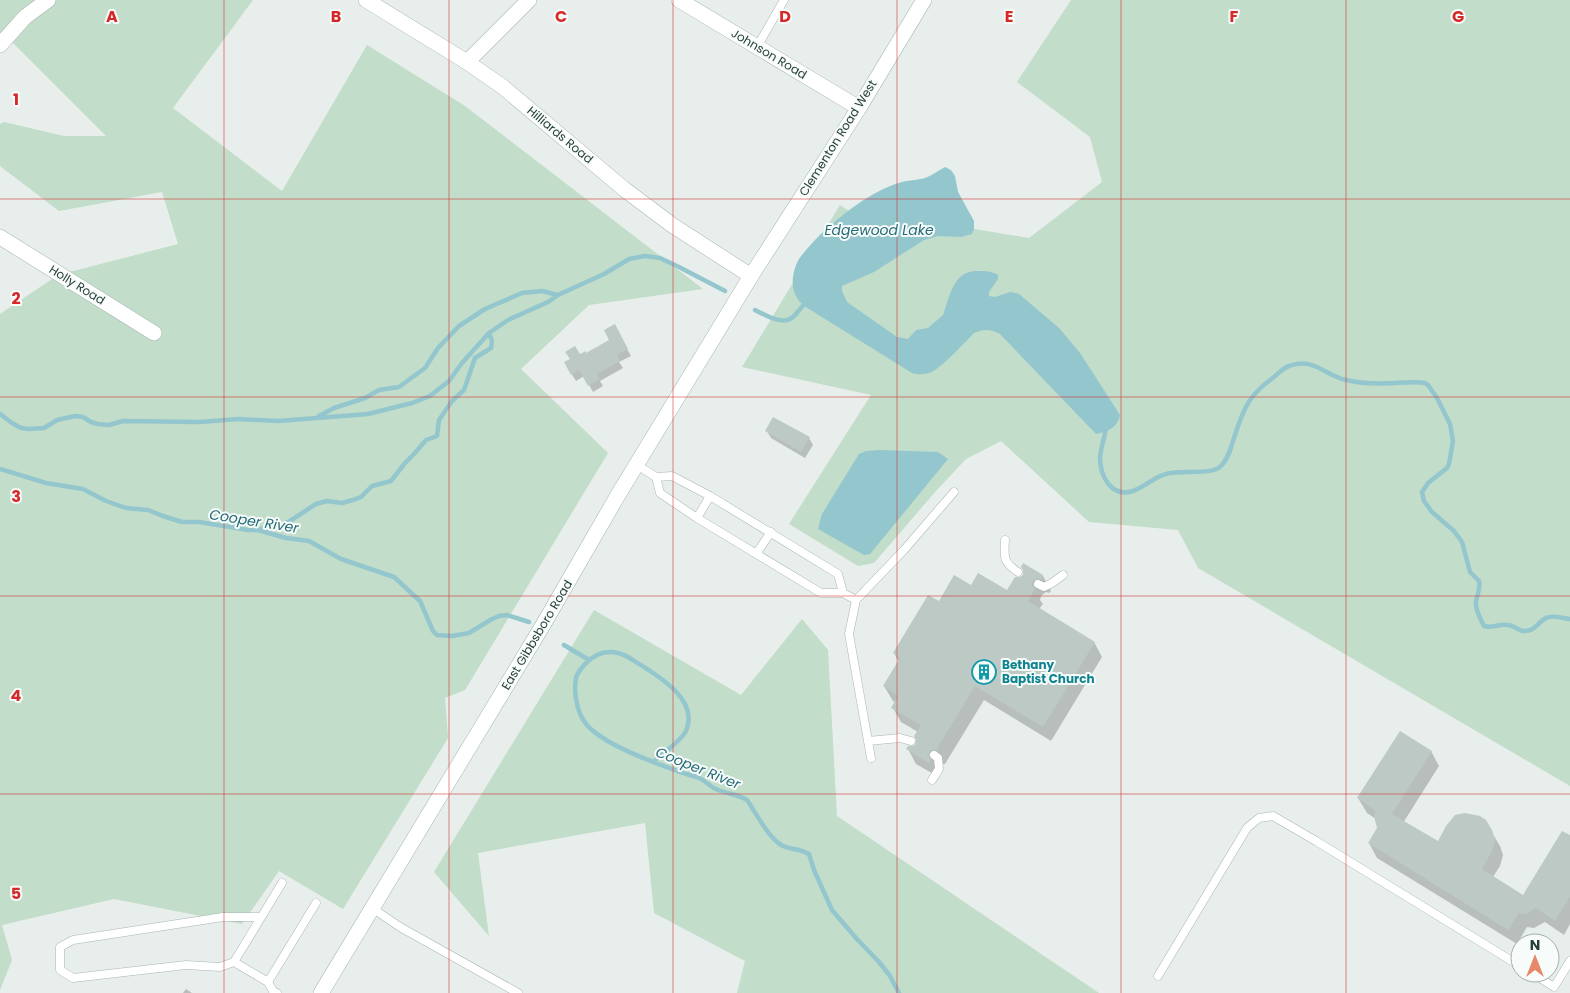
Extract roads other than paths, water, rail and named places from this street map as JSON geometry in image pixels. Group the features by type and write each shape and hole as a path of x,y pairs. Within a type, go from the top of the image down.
{"main road":[{"path":"0,45 25,18 48,0"},
{"name":"Hilliards Road","path":"366,0 467,62 503,87 624,189 672,225 751,276"},
{"path":"467,62 529,0"},
{"name":"Johnson Road","path":"679,0 859,108"},
{"name":"Clementon Road West","path":"751,276 859,108 924,0"},
{"name":"Holly Road","path":"0,237 154,333"},
{"name":"East Gibbsboro Road","path":"321,993 544,625 751,276"}],"lane":[{"path":"757,47 784,0"},
{"path":"637,466 656,477 672,476 771,532 838,574 843,593"},
{"path":"656,477 660,493 696,518 821,593 843,593 856,600"},
{"path":"871,758 849,634 856,600 904,550 954,492"},
{"path":"696,518 710,496"},
{"path":"756,554 771,532"},
{"path":"1005,540 1004,554 1008,565 1018,572"},
{"path":"1038,584 1044,586 1063,575"},
{"path":"868,741 900,738 912,741"},
{"path":"932,780 939,769 938,758 934,755"},
{"path":"1158,976 1247,828 1259,818 1273,816 1510,960"},
{"path":"261,917 223,917 72,940 60,947 60,970 73,978 186,965 220,967 234,962 282,883"},
{"path":"268,982 316,903"},
{"path":"372,908 400,927 518,993"},
{"path":"1557,990 1570,961"},
{"path":"234,962 268,982 274,992"}],"water":[{"name":"Edgewood Lake","path":"945,167 951,170 955,176 958,192 974,221 972,234 961,237 938,236 924,240 874,272 842,286 847,302 897,337 908,339 916,330 928,328 943,315 954,286 963,275 978,271 996,274 998,279 989,292 989,296 995,297 1010,292 1019,294 1059,328 1080,353 1120,415 1117,423 1112,428 1096,434 997,332 987,330 974,333 935,370 926,374 915,374 807,308 797,298 793,283 797,263 813,242 830,226 871,195 902,182 928,177"},
{"path":"866,451 938,452 948,459 870,554 864,555 818,529 822,514 859,454"}],"waterway":[{"path":"0,414 21,428 29,429 44,428 57,420 75,416 83,417 98,424 109,425 123,421 200,422 238,419 278,421 368,414 412,403 430,396 449,381 462,363 489,333 508,320 604,274 629,259 645,256 660,258 725,291"},
{"path":"319,416 334,408 365,398 379,390 399,387 425,368 438,348 459,326 485,309 522,293 542,291 558,295"},
{"path":"755,310 774,319 784,320 793,317 807,302"},
{"path":"260,529 279,526 316,504 327,501 342,503 353,500 361,497 372,486 391,481 426,440 437,436 439,420 452,401 464,390 475,358 491,348 492,341 489,333"},
{"path":"1106,427 1100,457 1102,471 1108,484 1113,488 1125,492 1133,491 1166,474 1210,471 1221,466 1228,455 1242,417 1253,395 1289,366 1298,364 1312,365 1338,378 1358,382 1376,384 1425,383 1437,398 1450,424 1453,441 1449,464 1447,468 1428,483 1422,492 1424,501 1432,512 1454,531 1462,542 1470,572 1479,581 1480,587 1476,605 1484,626 1505,625 1527,631 1533,629 1549,617 1570,619"},
{"name":"Cooper River","path":"0,469 46,483 83,489 106,501 126,508 148,510 182,522 199,522 258,530 286,538 309,541 341,559 394,577 420,601 433,631 437,635 452,636 469,633 499,616 507,615 529,622"},
{"name":"Cooper River","path":"564,645 589,660"},
{"name":"Cooper River","path":"653,762 657,759 676,743 684,735 689,719 686,707 680,696 671,686 628,657 610,652 599,654 584,665 576,678 576,699 580,713 587,725 600,736 633,754 645,759 656,763 680,772 699,778 715,789 740,796 747,800 768,832 778,843 809,854 832,910 879,962 890,976 899,993"}],"place":[{"name":"Bethany Baptist Church","path":"984,672"}]}
